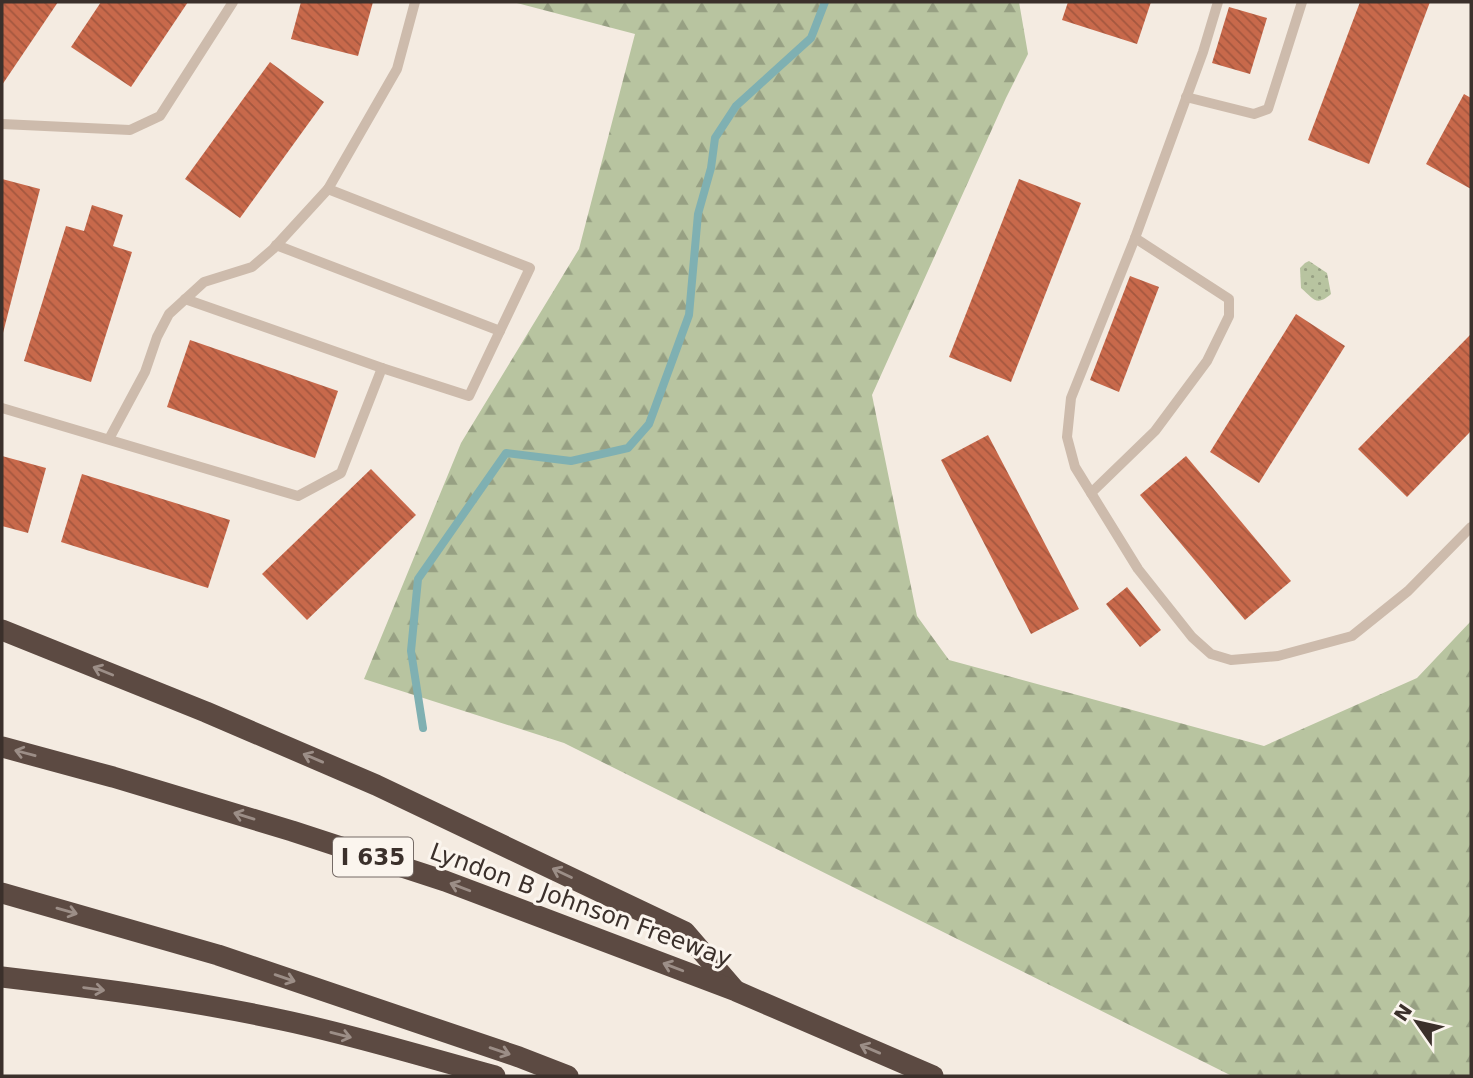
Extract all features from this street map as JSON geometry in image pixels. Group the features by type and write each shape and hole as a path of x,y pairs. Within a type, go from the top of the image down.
{"highway":[{"path":"2,630 206,712 376,785 685,932 736,991"},
{"name":"Lyndon B Johnson Freeway","path":"2,747 292,831 445,881 736,991 933,1076"},
{"path":"2,893 218,955 568,1076"},
{"path":"2,977 183,1002 283,1020 495,1076"}],"lane":[{"path":"2,124 130,131 160,116 233,2"},
{"path":"109,439 145,372 157,337 169,314 204,282 252,267 328,189 397,69 415,2"},
{"path":"1218,2 1203,52 1135,238 1071,398 1067,437 1075,467 1138,569 1192,637 1211,654 1231,660 1278,656 1352,636 1408,591 1471,527"},
{"path":"1186,97 1254,114 1268,109 1301,2"},
{"path":"186,299 469,396 530,268 328,189"},
{"path":"1091,493 1155,431 1207,361 1229,316 1229,299 1135,238"},
{"path":"276,245 500,331"},
{"path":"2,408 298,496 341,472 382,368"}],"green space":[{"path":"513,2 1019,2 1028,54 872,395 917,616 949,660 1264,746 1417,678 1471,621 1471,1076 1232,1076 564,743 364,679 461,443 579,249 635,34"},
{"path":"1309,261 1327,273 1331,294 1322,300 1315,300 1301,288 1300,268"}],"building":[{"path":"2,2 58,2 2,85"},
{"path":"101,2 188,2 131,87 71,47"},
{"path":"301,2 373,2 358,56 291,39"},
{"path":"1068,2 1151,2 1137,44 1062,20"},
{"path":"1360,2 1430,2 1369,164 1308,140"},
{"path":"1229,7 1267,18 1250,74 1212,63"},
{"path":"270,62 324,102 240,218 185,179"},
{"path":"1464,94 1471,98 1471,189 1426,164"},
{"path":"2,179 40,189 3,333 2,333"},
{"path":"1019,179 1081,203 1011,382 949,357"},
{"path":"92,205 123,215 113,246 132,252 91,382 24,361 66,226 84,231"},
{"path":"1130,276 1159,287 1119,392 1090,380"},
{"path":"1296,314 1345,346 1259,483 1210,452"},
{"path":"1471,334 1471,431 1407,497 1358,449"},
{"path":"190,340 338,391 315,458 167,407"},
{"path":"988,435 1079,609 1031,634 941,460"},
{"path":"2,456 46,468 28,533 2,526"},
{"path":"1186,456 1291,581 1245,620 1140,495"},
{"path":"371,469 416,515 307,620 262,574"},
{"path":"82,474 230,520 208,588 61,542"},
{"path":"1127,587 1161,630 1140,647 1106,604"}],"waterway":[{"path":"423,728 411,651 418,579 506,453 571,461 628,448 649,424 689,315 698,214 711,168 715,138 736,106 811,38 825,2"}]}
